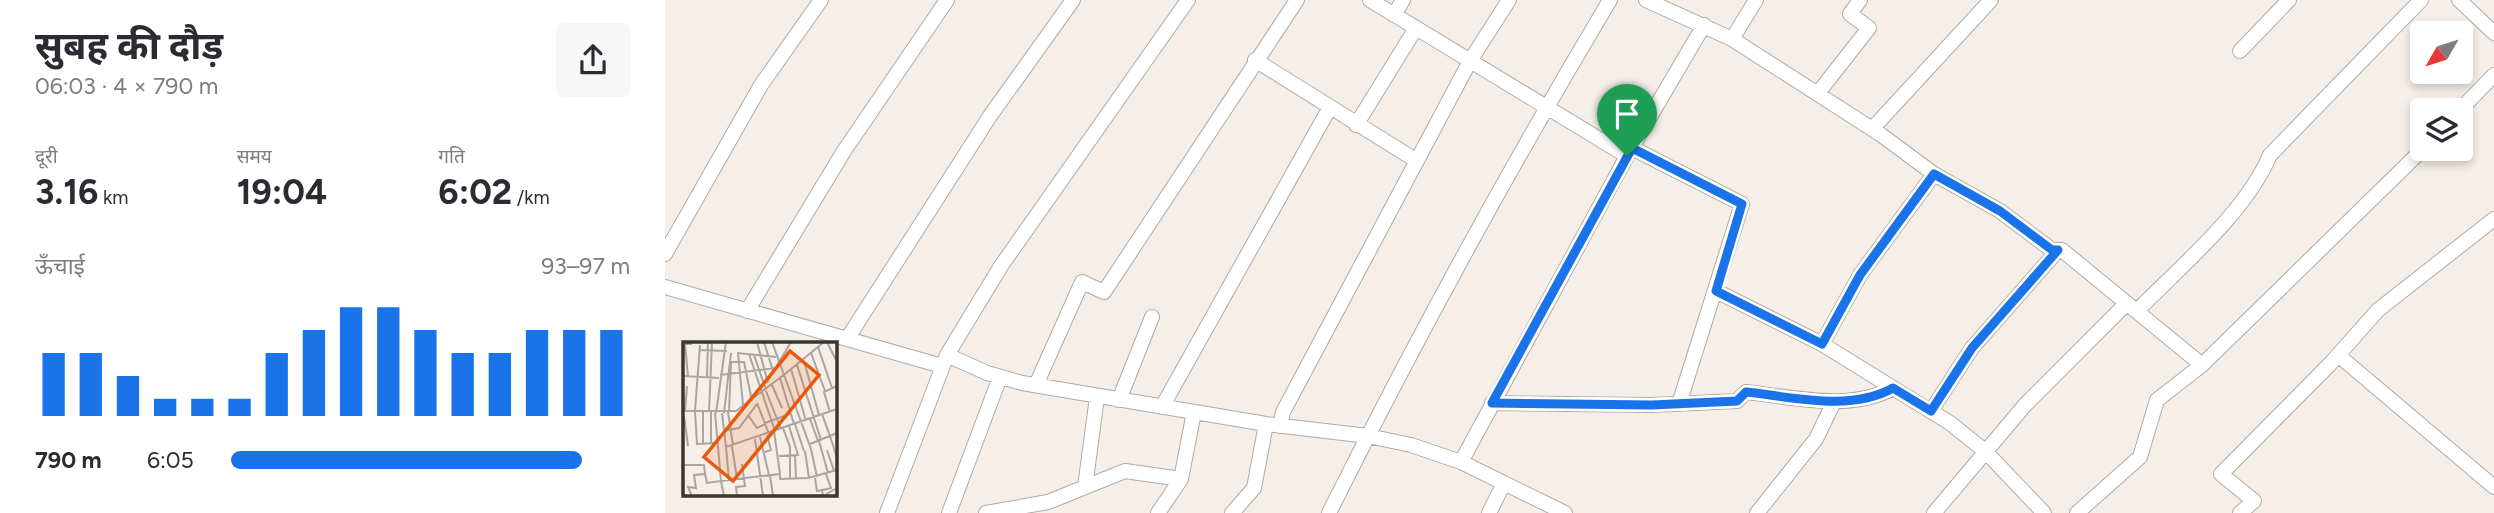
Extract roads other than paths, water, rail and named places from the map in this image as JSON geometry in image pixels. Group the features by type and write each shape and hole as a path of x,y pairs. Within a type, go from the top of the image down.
{"street":[{"path":"665,254 761,85 821,0"},
{"path":"747,311 844,151 947,0"},
{"path":"847,339 991,116 1073,0"},
{"path":"887,513 944,360 1001,266 1188,0"},
{"path":"1036,385 1082,282 1104,292 1297,0"},
{"path":"1370,0 1546,107 1629,152 1742,204 1679,404"},
{"path":"1394,15 1403,0"},
{"path":"1232,513 1254,488 1273,425 1283,412 1469,61 1509,0"},
{"path":"1329,513 1546,107 1610,0"},
{"path":"1646,0 1732,39 1872,129 1934,174 2000,211 2133,306 2202,365"},
{"path":"1732,39 1756,0"},
{"path":"1818,93 1869,28 1850,14 1860,0"},
{"path":"1872,129 1991,0"},
{"path":"2240,51 2289,0"},
{"path":"1934,513 2025,405 2210,236 2260,179 2270,155 2421,0"},
{"path":"2459,0 2494,33"},
{"path":"1461,461 1629,152 1704,25"},
{"path":"1356,125 1416,28"},
{"path":"1255,60 1417,161"},
{"path":"2472,98 2494,75"},
{"path":"1162,407 1329,108"},
{"path":"2077,513 2140,457 2157,400 2202,365 2411,161"},
{"path":"1822,344 1860,275 1934,174"},
{"path":"2240,513 2258,507 2221,474 2339,355 2378,310 2494,219"},
{"path":"1931,411 1972,348 2058,250"},
{"path":"665,287 847,339 944,360 1036,385 1097,397 1273,425 1368,436 1411,445 1461,461 1565,513"},
{"path":"1716,291 1822,344 1931,411 1985,451 2043,513"},
{"path":"1119,400 1152,317"},
{"path":"2339,355 2494,487"},
{"path":"949,513 1000,377"},
{"path":"1492,403 1679,404 1737,401 1746,392 1835,402 1882,394 1893,388"},
{"path":"1085,487 1097,397"},
{"path":"1757,513 1816,439 1835,402"},
{"path":"1158,513 1181,479 1194,412"},
{"path":"986,513 1026,509 1125,471 1181,479"},
{"path":"1489,513 1504,483"}]}
